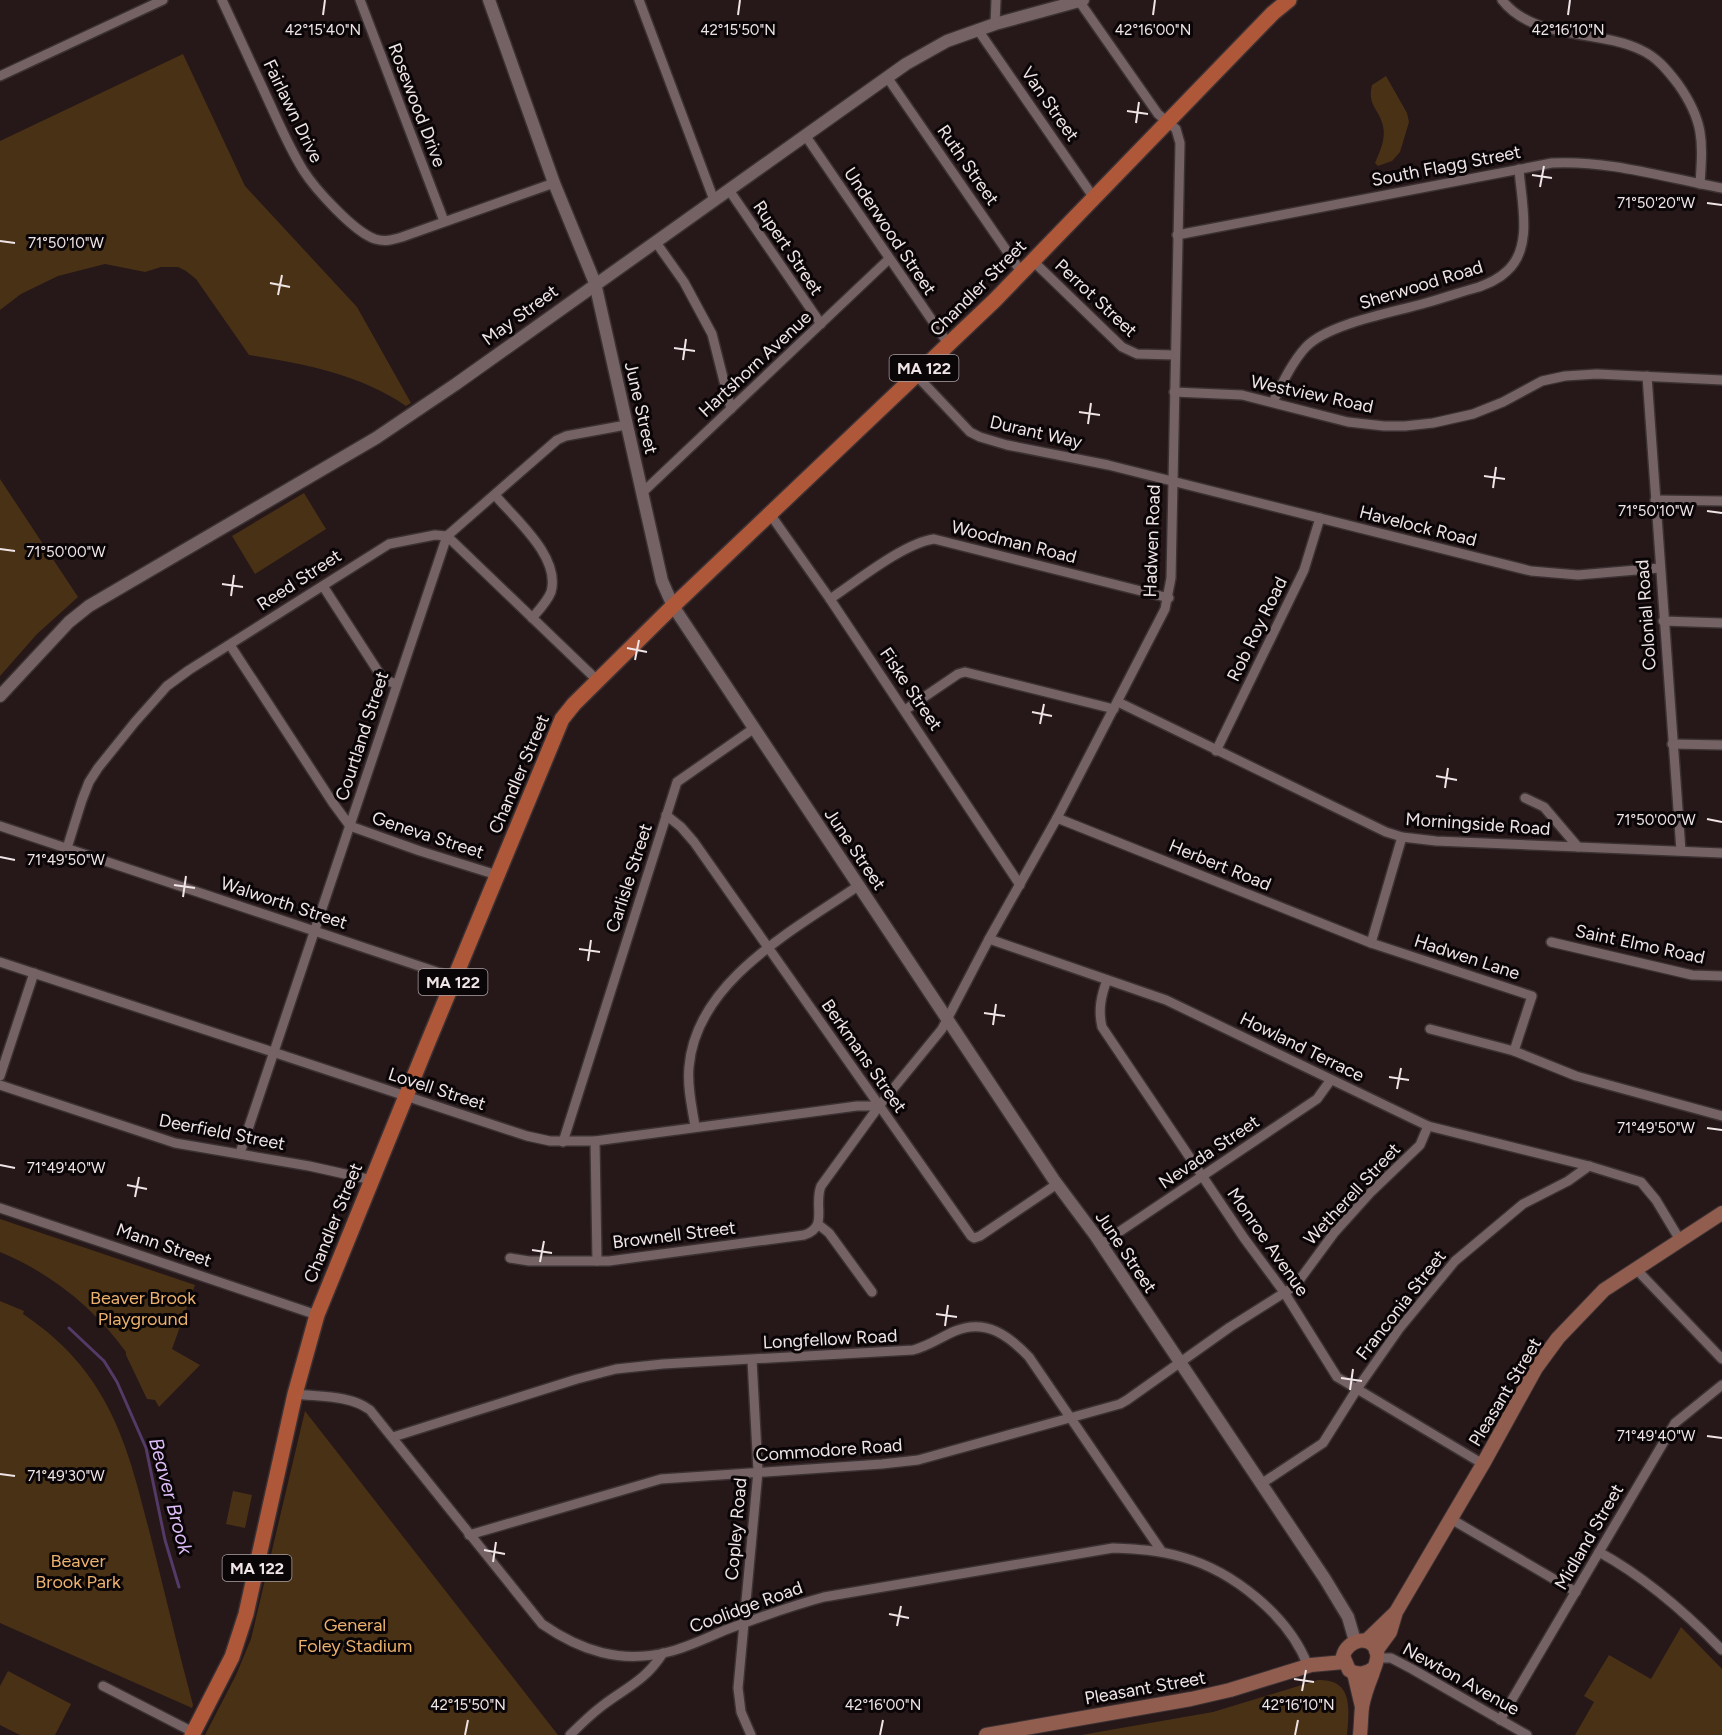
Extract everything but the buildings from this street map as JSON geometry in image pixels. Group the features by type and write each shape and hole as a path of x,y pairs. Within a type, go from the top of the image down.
{"main road":[{"name":"Chandler Street","path":"192,1734 232,1657 246,1614 296,1394 317,1315 562,719 597,680 673,606 1022,273 1289,0"},
{"name":"Pleasant Street","path":"1370,1652 1390,1632 1396,1612 1483,1464 1536,1368 1558,1338 1596,1297 1635,1268 1722,1213"},
{"path":"1347,1647 1370,1652 1368,1672 1354,1673 1344,1662 1343,1656 1347,1647"},
{"path":"1360,1735 1370,1652"},
{"name":"Pleasant Street","path":"986,1735 1191,1699 1230,1690 1308,1666 1344,1662"},
{"path":"1354,1673 1362,1707"}],"street":[{"path":"0,76 163,0"},
{"name":"Fairlawn Drive","path":"222,0 302,169 311,182 356,228 377,240 389,241 554,183"},
{"name":"Rosewood Drive","path":"360,0 444,221"},
{"name":"June Street","path":"489,0 554,183 595,283 662,581 673,606 1057,1184 1101,1244 1179,1364 1325,1579 1370,1652"},
{"path":"639,0 714,200"},
{"path":"995,24 996,0"},
{"path":"1502,0 1508,8 1536,24 1625,43 1643,50 1658,61 1685,94 1697,116 1702,147 1700,184"},
{"name":"May Street","path":"0,696 69,622 88,606 376,438 456,384 906,64 947,41 995,24 1081,1"},
{"name":"Hadwen Road","path":"947,1018 1057,818 1162,617 1169,598 1180,143 1178,132 1158,114 1081,1"},
{"name":"Van Street","path":"978,30 1094,198"},
{"name":"Ruth Street","path":"887,77 1022,273"},
{"name":"Underwood Street","path":"805,135 949,345"},
{"name":"South Flagg Street","path":"1177,235 1552,163 1584,162 1722,188"},
{"name":"Sherwood Road","path":"1273,402 1306,348 1321,335 1479,287 1496,280 1507,272 1516,262 1522,248 1519,169"},
{"name":"Rupert Street","path":"729,189 821,324"},
{"path":"654,241 684,282 712,334 731,409"},
{"name":"Hartshorn Avenue","path":"643,492 889,259"},
{"name":"Perrot Street","path":"1034,261 1122,347 1137,354 1175,355"},
{"name":"Westview Road","path":"1174,392 1230,394 1364,424 1418,425 1461,417 1487,409 1554,377 1597,374 1722,380"},
{"name":"Durant Way","path":"916,375 959,423 980,438 1172,481"},
{"name":"Colonial Road","path":"1647,376 1681,851"},
{"path":"597,680 447,536 557,440 566,436 626,424"},
{"name":"Havelock Road","path":"1172,481 1546,573 1578,574 1660,568"},
{"path":"495,495 540,548 552,570 553,581 550,593 532,618"},
{"path":"1655,500 1722,501"},
{"name":"Fiske Street","path":"770,514 905,710 1020,885"},
{"name":"Rob Roy Road","path":"1216,751 1304,570 1320,518"},
{"name":"Reed Street","path":"67,848 89,782 167,686 388,544 435,535 447,536"},
{"name":"Courtland Street","path":"240,1153 447,536"},
{"name":"Woodman Road","path":"830,599 908,548 922,540 934,539 1169,598"},
{"path":"323,586 383,679 396,684"},
{"path":"1663,621 1722,623"},
{"name":"Geneva Street","path":"230,645 350,826 497,875"},
{"name":"Morningside Road","path":"905,710 958,674 965,672 1116,706 1216,751 1379,830 1402,837 1436,841 1722,853"},
{"name":"Carlisle Street","path":"563,1142 677,782 753,729"},
{"path":"1672,744 1722,745"},
{"path":"1525,798 1544,807 1578,847"},
{"name":"Berkmans Street","path":"666,815 694,842 974,1238 1057,1184"},
{"name":"Herbert Road","path":"1057,818 1371,943"},
{"name":"Walworth Street","path":"0,826 455,978"},
{"path":"1371,943 1402,837"},
{"path":"695,1126 689,1086 689,1066 699,1029 708,1010 722,991 768,948 858,886"},
{"name":"Howland Terrace","path":"989,939 1176,1004 1330,1081 1428,1126 1589,1166 1641,1182 1656,1200 1680,1240"},
{"name":"Saint Elmo Road","path":"1551,942 1692,975 1722,976"},
{"name":"Hadwen Lane","path":"1371,943 1532,996 1514,1051"},
{"name":"Lovell Street","path":"0,962 527,1136 563,1142 595,1141 857,1106 879,1106"},
{"path":"0,1076 34,973"},
{"name":"Monroe Avenue","path":"1107,980 1102,993 1099,1015 1102,1027 1202,1177 1284,1292 1337,1377 1483,1464"},
{"path":"872,1292 829,1233 819,1225 817,1200 821,1186 879,1106 942,1029 947,1018"},
{"path":"1430,1029 1514,1051 1585,1079 1722,1116"},
{"name":"Nevada Street","path":"1101,1244 1317,1099 1330,1081"},
{"name":"Deerfield Street","path":"0,1085 175,1143 240,1153 372,1180"},
{"name":"Wetherell Street","path":"1179,1364 1230,1327 1295,1286 1334,1233 1370,1193 1420,1145 1428,1126"},
{"path":"595,1141 597,1261"},
{"name":"Franconia Street","path":"1261,1484 1323,1443 1399,1329 1455,1261 1523,1204 1589,1166"},
{"name":"Mann Street","path":"0,1208 317,1315"},
{"name":"Brownell Street","path":"510,1258 529,1262 597,1261 804,1235 811,1233 819,1225"},
{"path":"1635,1268 1722,1359"},
{"name":"Longfellow Road","path":"393,1437 577,1379 616,1369 663,1364 913,1350 930,1346 956,1331 983,1328 1004,1334 1029,1358 1162,1552"},
{"name":"Copley Road","path":"751,1735 741,1712 738,1688 758,1472 752,1360"},
{"name":"Commodore Road","path":"469,1535 661,1479 918,1460 1120,1404 1179,1364"},
{"name":"Midland Street","path":"1500,1720 1675,1423 1722,1385"},
{"name":"Coolidge Road","path":"296,1394 361,1403 377,1417 431,1488 542,1624 562,1638 585,1649 629,1656 663,1653 693,1645 787,1607 824,1597 1113,1548 1162,1552 1187,1558 1205,1565 1238,1584 1255,1596 1288,1630 1303,1653 1308,1666"},
{"path":"1451,1519 1576,1592"},
{"path":"1599,1552 1640,1577 1722,1650"},
{"name":"Newton Avenue","path":"1370,1652 1391,1658 1412,1669 1527,1735"},
{"path":"570,1735 599,1708 653,1670 663,1653"},
{"path":"102,1686 192,1734"}],"green space":[{"path":"183,54 245,186 357,307 411,403 406,406 369,386 330,372 249,355 196,279 178,267 161,267 145,272 105,264 58,276 21,294 0,310 0,141"},
{"path":"1386,76 1407,113 1409,122 1400,152 1392,161 1378,166 1375,163 1382,145 1384,131 1372,102 1371,92 1372,85"},
{"path":"0,479 78,597 37,634 0,676"},
{"path":"304,493 326,529 255,574 232,536"},
{"name":"Beaver Brook Playground","path":"0,1219 195,1285 172,1349 200,1365 159,1407 155,1400 147,1399 126,1352 86,1307 37,1270 0,1252"},
{"name":"Beaver Brook Park","path":"0,1301 24,1311 23,1314 54,1338 78,1363 98,1389 113,1418 136,1480 192,1708 0,1623"},
{"name":"General Foley Stadium","path":"305,1411 558,1735 205,1735 236,1675 251,1639"},
{"path":"233,1491 252,1495 245,1528 226,1524"},
{"path":"1681,1627 1722,1669 1722,1735 1575,1735 1594,1702 1584,1696 1609,1655 1651,1679"},
{"path":"8,1671 71,1704 55,1735 20,1735 0,1725 0,1686"},
{"path":"1318,1680 1330,1681 1344,1690 1348,1706 1347,1735 1081,1735 1213,1712"}],"waterway":[{"name":"Beaver Brook","path":"69,1328 104,1361 117,1382 146,1448 165,1540 179,1587"}]}
